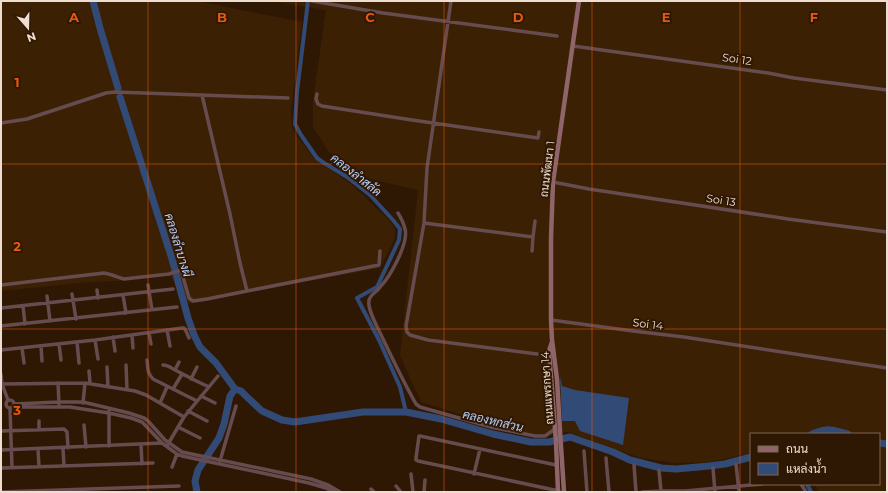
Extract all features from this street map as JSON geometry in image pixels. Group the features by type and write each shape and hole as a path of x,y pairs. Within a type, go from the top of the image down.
{"main road":[{"name":"ถนนพัฒนา 1","path":"552,340 551,238 553,182 579,1"},
{"name":"ถนนแพรกษา 14","path":"552,340 557,379 556,465 558,492"},
{"name":"ถนนแพรกษา 14","path":"556,431 562,450 564,492"}],"street":[{"path":"312,1 360,10 557,36"},
{"path":"451,1 427,168 424,223 406,326 407,332 410,335 428,340 537,354"},
{"name":"Soi 12","path":"573,46 768,72 794,78 887,90"},
{"path":"1,123 27,119 106,94 128,92 288,98"},
{"path":"202,94 247,291"},
{"path":"317,94 317,102 322,106 537,140 539,132"},
{"name":"Soi 13","path":"553,182 589,189 781,218 887,232"},
{"path":"398,213 406,230 400,256 385,282 368,300 375,322 416,404 430,410 516,433 545,436 556,431"},
{"path":"532,251 535,220"},
{"path":"424,223 533,237"},
{"path":"1,285 104,273 124,279 169,274 181,270 189,298 193,301 206,300 379,265 380,251"},
{"path":"148,284 152,310"},
{"path":"1,308 173,289"},
{"path":"97,290 98,298"},
{"path":"72,294 76,319"},
{"path":"123,295 126,313"},
{"path":"47,296 50,321"},
{"path":"23,306 25,324"},
{"path":"1,326 178,307"},
{"name":"Soi 14","path":"551,320 742,346 887,368"},
{"path":"1,350 95,340 184,328 189,338"},
{"path":"167,330 170,346"},
{"path":"150,333 151,344"},
{"path":"132,335 133,348"},
{"path":"113,337 115,351"},
{"path":"95,340 98,359"},
{"path":"77,342 79,363"},
{"path":"59,344 61,360"},
{"path":"41,346 42,362"},
{"path":"22,348 24,363"},
{"path":"147,360 148,371 153,379 197,401"},
{"path":"175,370 179,362"},
{"path":"126,365 127,390"},
{"path":"163,365 166,365 209,387"},
{"path":"191,378 197,367"},
{"path":"107,368 108,387"},
{"path":"89,371 90,384"},
{"path":"1,374 2,384 8,400 6,404 11,406 82,408 131,418 142,422 162,444"},
{"path":"173,389 182,374"},
{"path":"167,444 188,411 218,376"},
{"path":"58,383 59,407"},
{"path":"82,408 85,383"},
{"path":"2,384 85,383 127,390 140,393 184,417"},
{"path":"160,403 167,387"},
{"path":"201,396 215,403"},
{"path":"8,400 12,401 10,430 12,468"},
{"path":"1,407 59,402 83,402 129,412 144,418 151,424 177,454 221,460 328,485 340,492"},
{"path":"219,464 236,406"},
{"path":"109,408 109,446"},
{"path":"188,411 207,421"},
{"path":"39,421 39,430"},
{"path":"84,425 86,447"},
{"path":"178,427 200,438"},
{"path":"1,431 64,429 67,432 64,466"},
{"path":"556,465 422,436 419,436 416,460 474,474 564,492"},
{"path":"141,444 142,464"},
{"path":"1,450 167,444 182,452 210,462 269,472"},
{"path":"38,449 39,467"},
{"path":"474,474 480,449"},
{"path":"584,452 586,492"},
{"path":"172,467 177,454"},
{"path":"606,458 609,492"},
{"path":"1,468 154,463"},
{"path":"736,464 739,492"},
{"path":"634,465 636,492"},
{"path":"714,468 715,490"},
{"path":"659,470 661,491"},
{"path":"411,474 413,492"},
{"path":"424,492 425,480"},
{"path":"310,481 333,492"},
{"path":"642,492 715,490 750,485"},
{"path":"156,492 157,486"},
{"path":"1,492 74,491 179,486"},
{"path":"396,486 401,492"}],"shaded area":[{"path":"1,1 196,1 302,22 291,110 292,126 295,134 314,158 351,184 389,220 393,226 395,230 394,240 380,268 182,305 171,275 1,291"},
{"path":"271,1 887,1 887,492 819,492 816,485 880,485 880,433 750,433 750,453 710,462 674,463 638,457 568,432 544,435 526,433 497,426 421,402 400,356 418,190 370,179 329,152 313,127 313,101 326,10"}],"water":[{"path":"560,376 562,386 575,390 629,398 623,445 580,431 575,421 562,421"}],"waterway":[{"name":"คลองลำบางผี","path":"93,1 118,88"},
{"name":"คลองลำสลัด","path":"308,1 297,92 295,124 317,158 347,177 370,195 400,229 399,240 377,287 357,298 379,340 400,387 406,412"},
{"name":"คลองหกส่วน","path":"120,97 172,259 194,335 200,347 216,363 235,389 241,391 262,411 282,420 295,422 363,412 406,412 441,419 493,434 531,442 549,442 570,437 613,452 630,460 661,468 676,469 709,466 725,464 750,457"},
{"path":"197,492 195,481 198,470 219,438 224,424 230,396 235,389"},
{"name":"คลองหกส่วน","path":"815,433 830,430 845,433"},
{"name":"คลองหกส่วน","path":"880,443 887,444"},
{"path":"808,485 811,492"}]}
